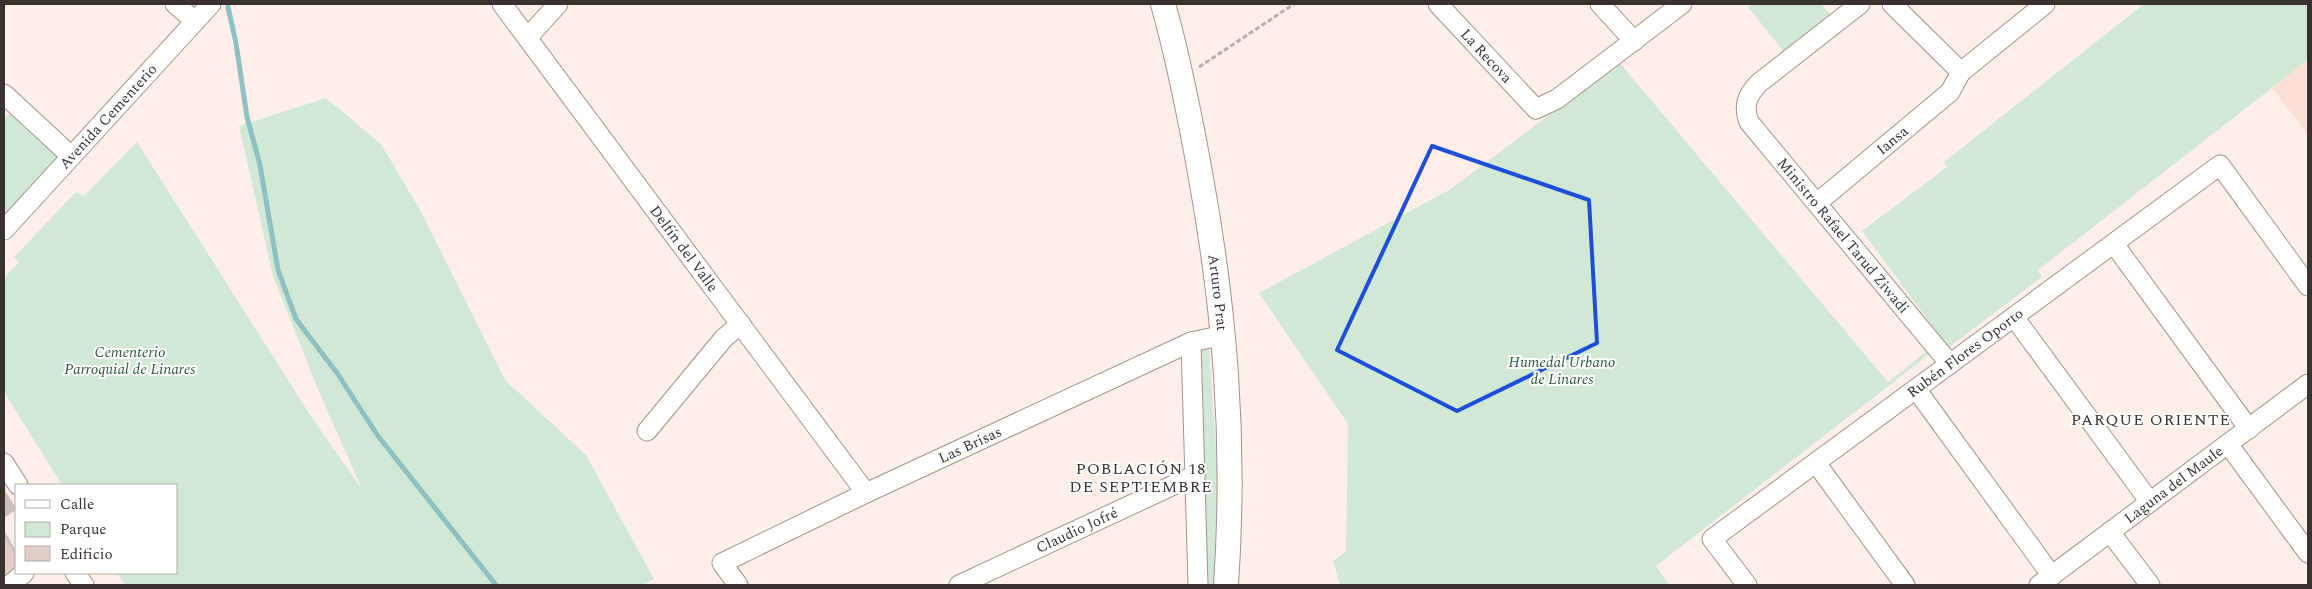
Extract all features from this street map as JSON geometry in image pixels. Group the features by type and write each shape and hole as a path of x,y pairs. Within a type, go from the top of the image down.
{"main road":[{"name":"Arturo Prat","path":"1163,4 1180,70 1208,217 1224,335 1231,466 1226,585"}],"street":[{"path":"175,4 195,21"},
{"name":"Avenida Cementerio","path":"4,230 211,4"},
{"name":"Delfín del Valle","path":"502,4 866,493"},
{"path":"528,37 558,4"},
{"name":"La Recova","path":"1438,4 1536,109 1557,99 1634,41"},
{"path":"1600,4 1634,41 1682,4"},
{"name":"Ministro Rafael Tarud Ziwadi","path":"1860,4 1759,83 1749,93 1746,112 1749,122 1950,364"},
{"path":"1892,4 1961,72 2045,4"},
{"name":"Iansa","path":"1817,203 1950,92 1961,72"},
{"path":"4,94 71,156"},
{"name":"Rubén Flores Oporto","path":"1747,585 1712,539 2220,165 2308,286"},
{"path":"2114,244 2249,428"},
{"path":"2014,317 2150,502"},
{"path":"647,431 724,338 741,324"},
{"name":"Las Brisas","path":"738,585 722,563 866,493 1191,342 1224,335"},
{"path":"1191,342 1198,585"},
{"name":"Laguna del Maule","path":"2046,580 2308,384"},
{"path":"1916,389 2046,580"},
{"path":"2228,444 2308,553"},
{"path":"4,463 17,484"},
{"path":"1816,463 1905,585"},
{"name":"Claudio Jofré","path":"959,585 1195,475"},
{"path":"2110,532 2150,585"},
{"path":"10,585 23,574"},
{"path":"76,574 84,585"}],"path":[{"path":"1196,68 1294,4"}],"highlighted area":[{"path":"1432,146 1589,200 1597,343 1457,411 1337,350"}],"shaded area":[{"path":"2308,60 2308,135 2272,88"}],"green space":[{"path":"1752,4 1821,4 1830,14 1784,52 1748,7"},
{"name":"Humedal Urbano de Linares","path":"2144,4 2308,4 2308,60 2038,270 2042,277 1948,348 1944,343 1656,566 1669,585 1340,585 1333,561 1346,552 1348,424 1259,293 1451,189 1619,62 1888,382 1942,339 1862,231 1947,167 1944,162"},
{"name":"Cementerio Parroquial de Linares","path":"326,98 381,144 420,210 505,380 586,455 654,579 643,585 125,585 118,574 178,574 178,484 61,484 4,392 4,278 19,262 14,257 76,192 84,196 137,142 314,421 362,489 319,392 273,276 239,126"},
{"path":"12,110 60,155 4,217 4,120"},
{"path":"1209,348 1219,492 1214,585 1205,585 1198,350"}],"building":[{"path":"4,536 15,555 15,570 4,578"}],"waterway":[{"path":"228,7 236,43 247,117 260,165 278,270 296,319 337,373 378,436 496,585"}],"district":[{"name":"PARQUE ORIENTE","path":"2151,420"},
{"name":"POBLACIÓN 18 DE SEPTIEMBRE","path":"1141,478"}]}
